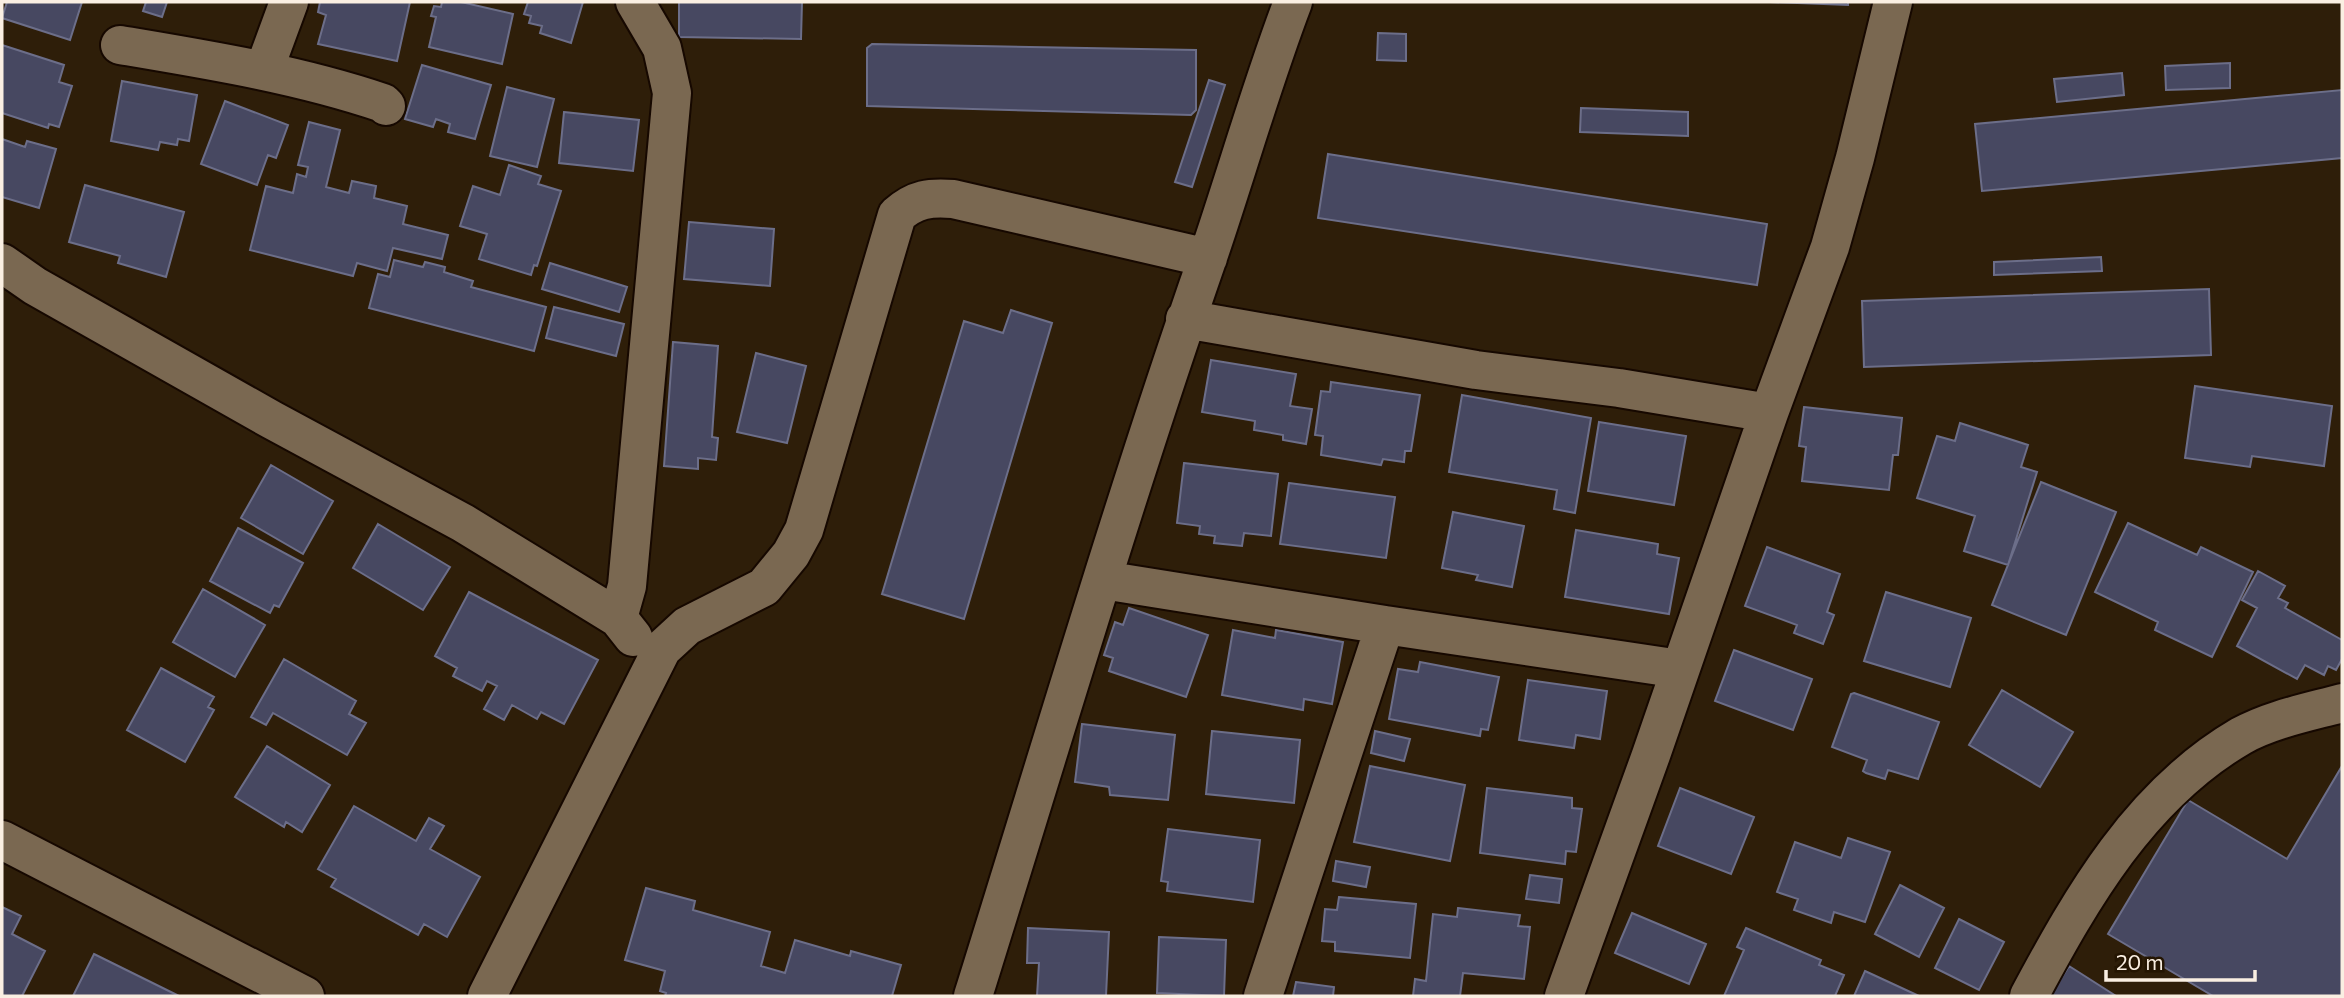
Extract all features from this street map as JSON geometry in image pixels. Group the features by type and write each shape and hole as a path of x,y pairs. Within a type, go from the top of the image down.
{"street":[{"path":"264,70 289,2"},
{"path":"618,618 627,586 672,93 662,48 635,2"},
{"path":"973,996 1185,319 1208,258 1273,54 1293,2"},
{"path":"1564,996 1769,412 1830,247 1893,2"},
{"path":"120,44 264,70 324,84 386,106"},
{"path":"487,996 662,649 687,626 764,587 791,554 804,530 897,215 920,200 933,197 953,199 1208,258"},
{"path":"2,263 35,286 272,420 463,523 618,618 653,664"},
{"path":"1185,319 1476,370 1619,388 1769,412"},
{"path":"1104,580 1680,669"},
{"path":"1263,996 1385,625"},
{"path":"2029,996 2066,928 2101,872 2147,814 2172,789 2203,762 2242,736 2268,724 2342,703"},
{"path":"2,840 305,996"}],"building":[{"path":"7,2 82,2 70,40 2,18"},
{"path":"146,2 167,2 162,17 143,11"},
{"path":"320,2 410,2 397,61 318,44 326,15 318,12"},
{"path":"442,2 461,2 513,14 502,64 429,47 436,17 431,16 434,6 441,7"},
{"path":"528,2 583,2 571,43 540,33 542,26 529,23 531,16 524,14"},
{"path":"679,2 802,2 801,39 679,37"},
{"path":"1770,2 1848,2 1848,5"},
{"path":"1378,33 1406,34 1406,61 1377,60"},
{"path":"872,44 1196,50 1196,110 1191,115 867,106 867,48"},
{"path":"2,45 64,65 59,82 72,86 59,127 49,124 48,128 2,113"},
{"path":"2230,63 2230,88 2166,90 2165,66"},
{"path":"422,65 491,85 475,139 448,132 450,124 436,119 433,127 405,119"},
{"path":"2122,73 2124,95 2057,102 2054,79"},
{"path":"1209,80 1225,85 1192,187 1175,182"},
{"path":"122,81 197,95 189,141 178,139 177,145 160,142 158,150 111,141"},
{"path":"507,87 554,99 537,167 490,156"},
{"path":"2342,90 2342,158 1982,191 1975,124"},
{"path":"225,101 288,125 276,158 268,155 257,185 201,164"},
{"path":"1581,108 1688,112 1688,136 1580,132"},
{"path":"564,112 639,120 633,171 559,163"},
{"path":"309,122 340,130 326,187 349,193 352,181 376,186 374,198 407,206 403,224 448,235 442,259 393,248 387,271 357,263 353,276 250,250 266,186 293,193 297,174 306,177 308,167 298,165"},
{"path":"2,139 25,147 27,141 56,149 39,208 2,197"},
{"path":"1328,154 1767,224 1757,285 1318,218"},
{"path":"509,165 541,176 538,184 561,191 537,266 534,265 531,275 479,259 487,234 460,226 473,186 500,195"},
{"path":"85,185 184,212 166,277 118,263 120,256 69,242"},
{"path":"689,222 774,229 770,286 684,279"},
{"path":"2101,257 2102,271 1994,275 1994,262"},
{"path":"394,260 423,267 425,262 445,267 444,272 473,281 471,287 546,307 534,351 369,308 378,274 390,277"},
{"path":"550,263 627,287 619,312 542,289"},
{"path":"2209,289 2211,355 1864,367 1862,301"},
{"path":"554,307 624,324 616,356 546,338"},
{"path":"1011,310 1052,323 964,619 882,594 964,321 1003,333"},
{"path":"673,342 718,346 712,437 718,438 716,460 698,458 698,469 664,466"},
{"path":"756,353 806,366 787,443 737,432"},
{"path":"1211,360 1296,374 1290,406 1312,409 1306,444 1283,440 1283,435 1254,430 1255,421 1202,412"},
{"path":"1331,382 1420,395 1411,451 1405,451 1404,462 1383,459 1381,465 1321,455 1323,436 1315,435 1321,391 1330,392"},
{"path":"2195,386 2332,406 2324,466 2252,456 2250,467 2185,458"},
{"path":"1462,395 1591,418 1575,513 1554,509 1557,490 1449,472"},
{"path":"1804,407 1902,418 1898,455 1893,455 1889,490 1802,481 1806,447 1799,446"},
{"path":"1599,422 1686,436 1674,505 1588,491"},
{"path":"1960,423 2028,445 2021,467 2037,472 2008,565 1964,551 1975,516 1917,498 1937,436 1955,441"},
{"path":"1184,463 1278,474 1271,536 1244,533 1242,546 1214,543 1215,536 1199,534 1200,526 1177,523"},
{"path":"271,465 333,501 303,554 241,518"},
{"path":"2041,482 2116,512 2066,635 1992,605"},
{"path":"1289,483 1395,497 1386,558 1280,544"},
{"path":"1453,512 1524,526 1512,587 1476,580 1478,575 1442,568"},
{"path":"2128,523 2197,555 2201,547 2253,572 2212,657 2155,630 2158,622 2095,592"},
{"path":"378,524 450,567 423,610 353,568"},
{"path":"238,528 303,563 279,607 274,605 270,613 210,581"},
{"path":"1576,530 1658,544 1657,554 1679,558 1669,614 1565,597"},
{"path":"1767,547 1840,574 1827,612 1834,615 1823,644 1794,633 1797,625 1745,606"},
{"path":"2258,571 2285,586 2278,598 2288,603 2285,608 2342,640 2342,659 2336,670 2328,666 2324,675 2305,665 2297,679 2237,646 2257,608 2242,600"},
{"path":"203,589 265,625 235,677 173,642"},
{"path":"469,592 598,660 564,724 541,712 537,719 512,705 504,720 484,709 497,686 487,681 482,691 453,676 457,668 435,656"},
{"path":"1886,592 1971,618 1950,687 1864,661"},
{"path":"1129,608 1208,635 1186,697 1109,671 1113,658 1104,655 1115,622 1123,625"},
{"path":"1233,630 1275,638 1276,630 1343,642 1332,704 1304,699 1303,710 1222,695"},
{"path":"1734,650 1812,679 1793,730 1715,701"},
{"path":"284,659 356,701 349,714 366,723 347,755 273,713 266,725 251,717"},
{"path":"1420,662 1499,677 1488,730 1481,729 1480,736 1389,719 1398,669 1418,672"},
{"path":"161,668 214,697 208,707 214,710 185,762 127,730"},
{"path":"1528,680 1607,691 1600,739 1576,735 1574,748 1519,740"},
{"path":"2002,690 2073,732 2040,787 1969,745"},
{"path":"1851,694 1939,722 1918,779 1888,770 1885,779 1866,773 1863,771 1867,760 1832,747"},
{"path":"1082,724 1175,735 1168,800 1110,795 1109,787 1075,782"},
{"path":"1212,731 1300,740 1294,803 1206,794"},
{"path":"1375,731 1410,739 1404,761 1371,753"},
{"path":"267,746 330,785 302,832 286,822 284,827 235,797"},
{"path":"1370,766 1465,785 1450,861 1354,842"},
{"path":"2342,766 2342,996 2213,996 2108,934 2188,800 2287,859"},
{"path":"1487,788 1572,798 1572,808 1582,809 1576,852 1566,851 1565,864 1480,853"},
{"path":"1680,788 1754,817 1731,874 1658,846"},
{"path":"354,806 416,841 429,818 444,826 430,849 480,877 447,937 424,924 418,935 331,887 336,879 318,869"},
{"path":"1168,829 1260,840 1253,902 1167,891 1168,882 1161,881"},
{"path":"1848,838 1890,852 1865,922 1834,912 1831,923 1794,910 1798,899 1777,892 1795,842 1841,858"},
{"path":"1336,861 1370,867 1366,887 1333,881"},
{"path":"1530,875 1562,879 1559,903 1526,899"},
{"path":"1900,885 1944,908 1919,957 1875,934"},
{"path":"646,888 695,901 693,910 770,932 761,966 785,973 795,940 850,956 851,951 901,965 892,996 665,996 666,993 660,991 665,971 625,960"},
{"path":"1339,897 1416,904 1410,958 1335,951 1335,942 1322,941 1325,909 1337,910"},
{"path":"2,907 21,916 12,934 45,951 22,996 2,996"},
{"path":"1458,908 1520,915 1518,926 1530,927 1524,979 1463,973 1460,996 1413,996 1415,979 1426,981 1433,914 1457,917"},
{"path":"1632,913 1706,944 1689,984 1615,953"},
{"path":"1959,919 2004,942 1979,990 1935,968"},
{"path":"1028,928 1109,932 1106,996 1037,996 1039,963 1027,963"},
{"path":"1746,928 1821,960 1819,965 1844,975 1835,996 1724,996 1744,950 1737,947"},
{"path":"1159,937 1226,940 1224,996 1157,993"},
{"path":"94,954 179,996 73,996"},
{"path":"2069,966 2116,996 2050,996"},
{"path":"1865,971 1919,996 1854,996"},
{"path":"1296,982 1334,987 1333,996 1293,996"}]}
